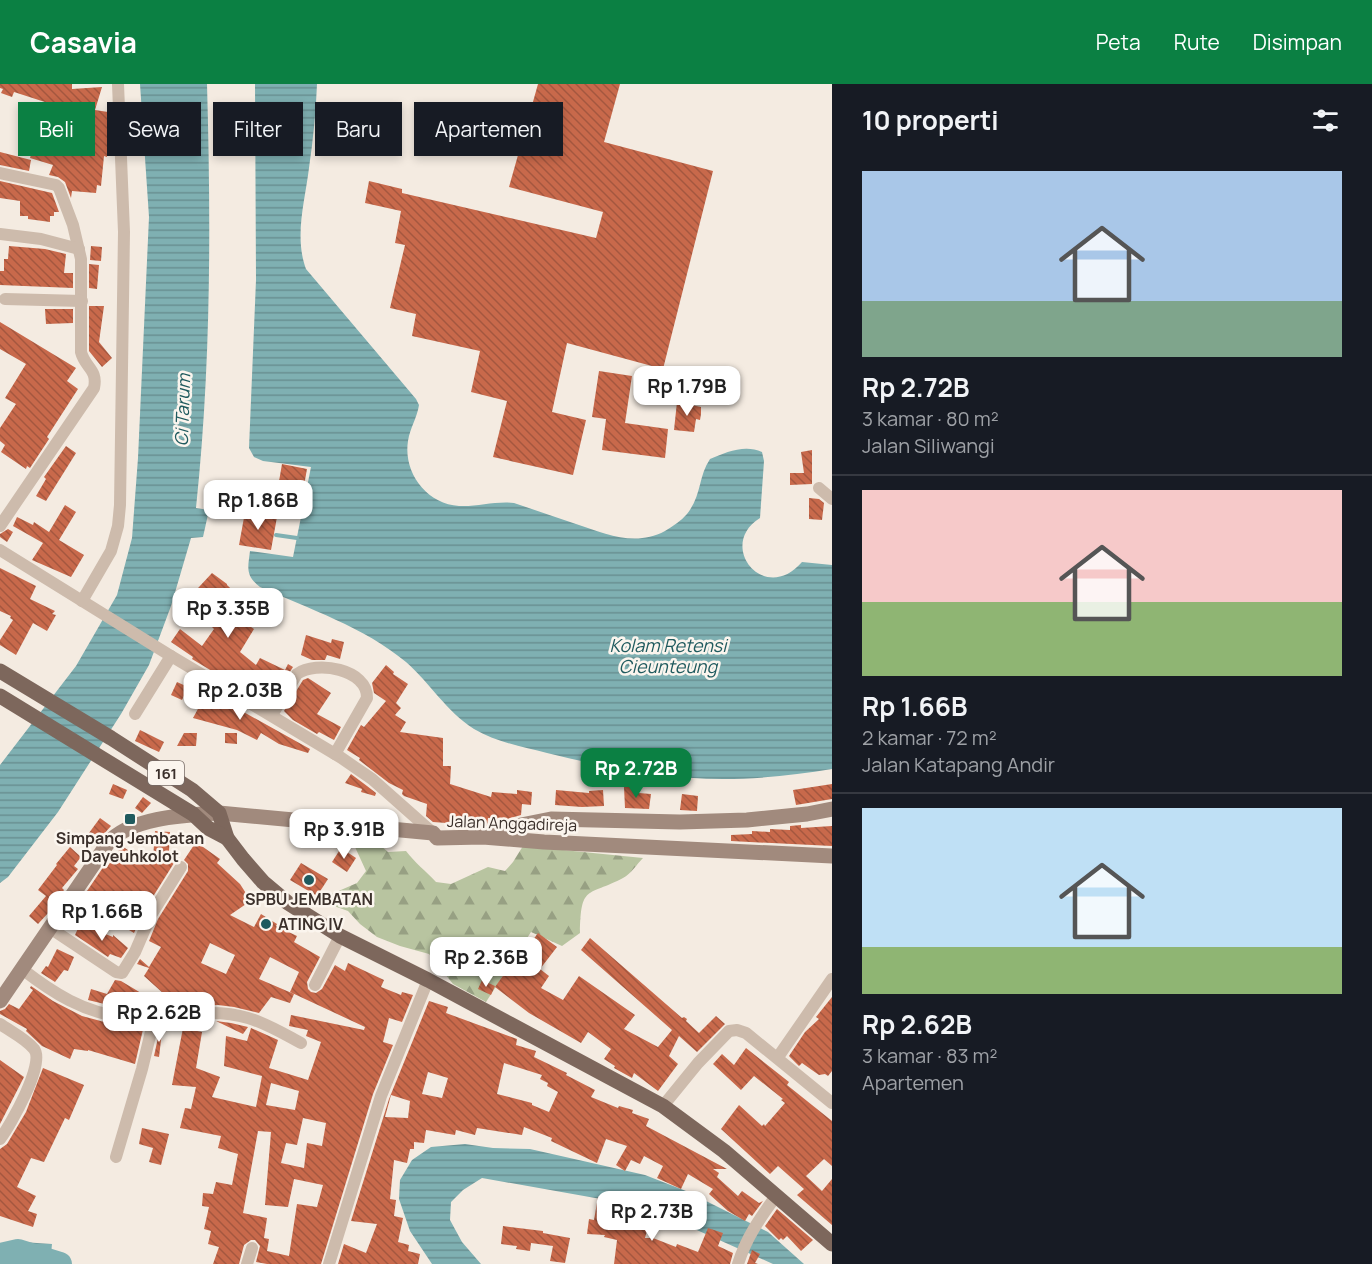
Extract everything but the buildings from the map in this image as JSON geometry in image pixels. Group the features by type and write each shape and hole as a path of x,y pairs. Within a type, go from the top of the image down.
{"main road":[{"name":"161","path":"0,671 192,790 219,813 226,838"},
{"name":"161","path":"0,696 193,814 208,828 226,838 277,894 340,936 428,980 663,1106 724,1151 832,1244"},
{"path":"483,837 521,825 551,819 680,822 747,820 832,809"},
{"name":"Jalan Anggadireja","path":"0,1001 115,836 124,829 155,820 193,814 219,813 433,833 437,838 483,837 832,856"}],"street":[{"path":"87,604 111,550 118,526 120,505 124,232 118,84"},
{"path":"0,173 56,185 59,188 81,259 81,352 83,359 94,373 94,388 0,526"},
{"path":"0,234 41,239 79,249"},
{"path":"5,299 82,301"},
{"path":"819,488 832,499"},
{"path":"0,550 165,653 335,754 372,779 433,833"},
{"path":"135,714 165,653"},
{"path":"272,716 297,674 302,671 307,669 338,670 354,677 365,685 367,698 335,754"},
{"path":"50,928 116,972 122,973 135,952 151,915 181,867"},
{"path":"315,985 340,936"},
{"path":"22,969 75,1005 125,1017 203,1013 246,1017 302,1043"},
{"path":"778,1057 832,979"},
{"path":"329,1264 381,1096 428,980"},
{"path":"116,1157 155,1015"},
{"path":"0,1024 33,1048 37,1057 25,1098 0,1139"},
{"path":"663,1106 700,1060 729,1031 737,1030 746,1033 778,1057 832,1103"},
{"path":"738,1264 754,1227 776,1196"},
{"path":"247,1264 252,1248"}],"green space":[{"path":"359,842 380,845 388,852 406,851 436,882 451,884 488,867 505,871 523,846 643,858 626,876 588,894 582,906 580,933 562,946 531,932 486,1002 453,984 429,954 377,937 348,911 331,905 327,896 357,883 366,871 355,847"}],"water":[{"name":"Ci Tarum","path":"140,84 207,84 209,296 205,402 196,508 209,510 203,537 191,538 171,606 149,665 121,714 58,812 8,877 0,883 0,765 76,666 117,595 132,538 149,217 145,156 201,156 201,102 141,102"},
{"name":"Kolam Retensi Cieunteung","path":"255,84 317,84 301,232 306,269 416,399 419,405 409,436 407,453 413,475 427,493 447,504 459,506 514,503 609,535 643,538 665,531 687,514 695,500 710,459 742,449 762,452 764,461 760,518 748,529 743,542 744,555 750,567 760,575 773,577 787,574 802,562 832,565 832,769 751,778 679,777 590,763 500,741 482,734 464,722 415,670 390,650 354,629 255,583 249,571 250,551 293,557 311,467 263,461 254,457 249,448 256,280 255,156 303,156 303,102 255,102"},
{"path":"465,1144 493,1148 530,1149 645,1175 686,1191 768,1232 804,1264 773,1264 690,1227 629,1204 482,1178 463,1190 451,1202 450,1220 462,1242 481,1264 432,1264 410,1231 399,1199 400,1180 412,1160 431,1147"},
{"path":"22,1242 52,1244 50,1264 0,1264 0,1244"}],"waterway":[{"path":"276,535 297,538"},
{"path":"0,1255 18,1251 60,1264"}],"place":[{"name":"Simpang Jembatan Dayeuhkolot","path":"130,819"},
{"name":"SPBU JEMBATAN","path":"309,880"},
{"name":"ATING IV","path":"266,924"}]}
